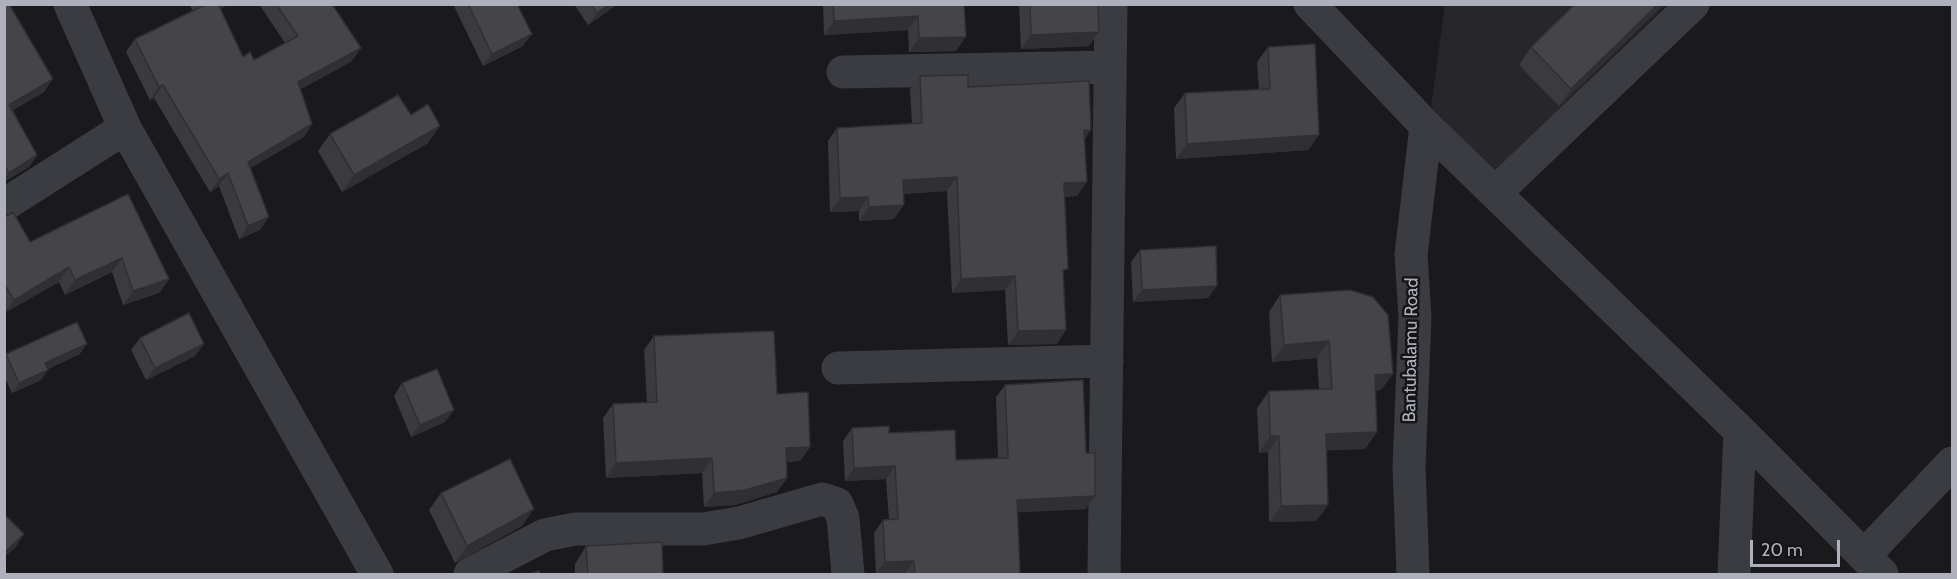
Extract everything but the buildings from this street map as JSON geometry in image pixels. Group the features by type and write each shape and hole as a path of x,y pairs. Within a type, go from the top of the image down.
{"street":[{"path":"70,4 124,128 377,574"},
{"path":"1104,574 1111,4"},
{"path":"1310,4 1426,126 1740,431 1873,565 1953,463"},
{"path":"1495,193 1693,4"},
{"path":"843,72 1110,67"},
{"name":"Bantubalamu Road","path":"1413,574 1409,466 1415,318 1411,255 1426,126"},
{"path":"4,205 124,128"},
{"path":"838,368 1107,361"},
{"path":"1734,574 1740,431"},
{"path":"470,574 544,535 575,529 703,529 739,523 822,499 837,504 843,518 848,574"}],"shaded area":[{"path":"1445,5 1666,5 1494,173 1431,107"}]}
